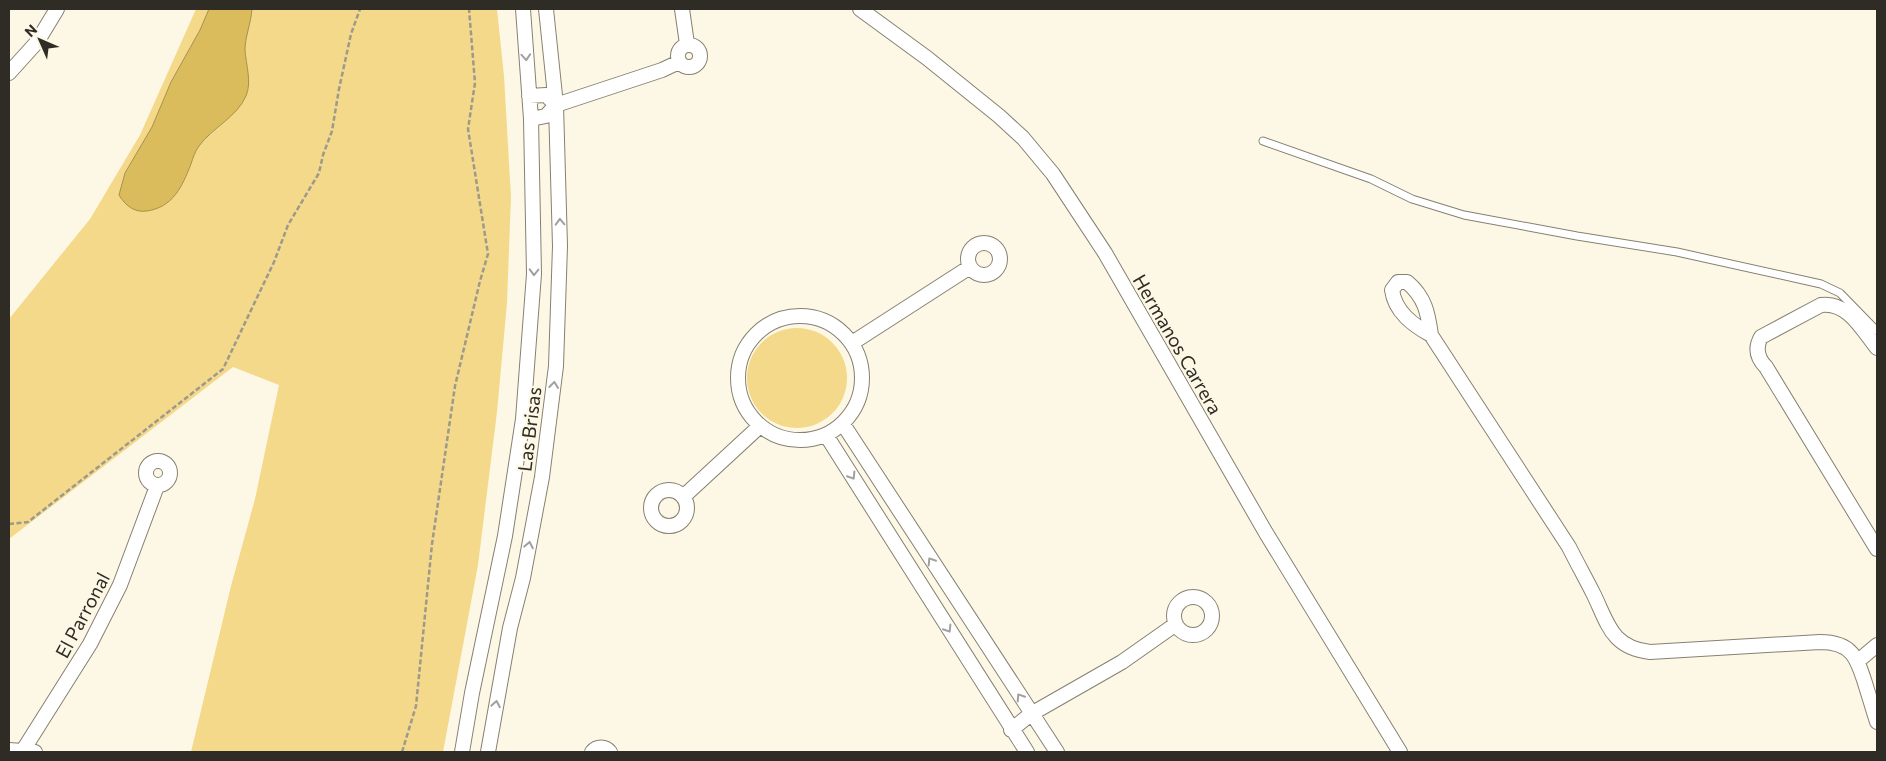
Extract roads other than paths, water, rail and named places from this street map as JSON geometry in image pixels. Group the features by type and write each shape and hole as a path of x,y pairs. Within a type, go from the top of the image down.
{"street":[{"path":"9,73 37,42 57,9"},
{"name":"Las Brisas","path":"462,752 472,693 505,536 523,419 534,274 531,119 523,9"},
{"name":"Las Brisas","path":"488,752 510,628 523,578 542,478 556,366 560,246 556,105 546,9"},
{"path":"682,9 687,44"},
{"name":"Hermanos Carrera","path":"860,9 927,58 1002,119 1023,138 1053,174 1105,253 1271,541 1400,752"},
{"path":"687,44 691,44 698,49 700,56 699,61 691,67 679,62 677,57 680,48 687,44"},
{"path":"531,119 546,116 556,105 662,70 679,62"},
{"path":"529,96 546,95 556,105"},
{"path":"852,343 970,267"},
{"path":"1877,348 1847,312 1836,305 1821,304 1762,337 1757,349 1761,362 1766,367 1877,549"},
{"path":"797,316 819,318 838,328 852,343 861,363 863,386 856,406 842,424 826,435 804,441 780,438 760,426 746,410 739,390 738,369 746,349 759,332 777,320 797,316"},
{"path":"1431,335 1568,547 1610,630 1622,642 1635,650 1650,652 1828,642 1848,649 1858,661 1877,722"},
{"path":"842,424 1057,752"},
{"path":"683,497 760,426"},
{"path":"826,435 1011,730 1027,752"},
{"name":"El Parronal","path":"27,752 90,644 120,585 157,486"},
{"path":"1011,730 1031,714 1122,662 1176,624"},
{"path":"1858,661 1877,645"},
{"path":"592,752 602,747 610,752"},
{"path":"9,750 27,752"}],"lane":[{"path":"1263,140 1371,179 1412,199 1464,214 1577,236 1677,252 1820,284 1840,293 1877,331"}]}
